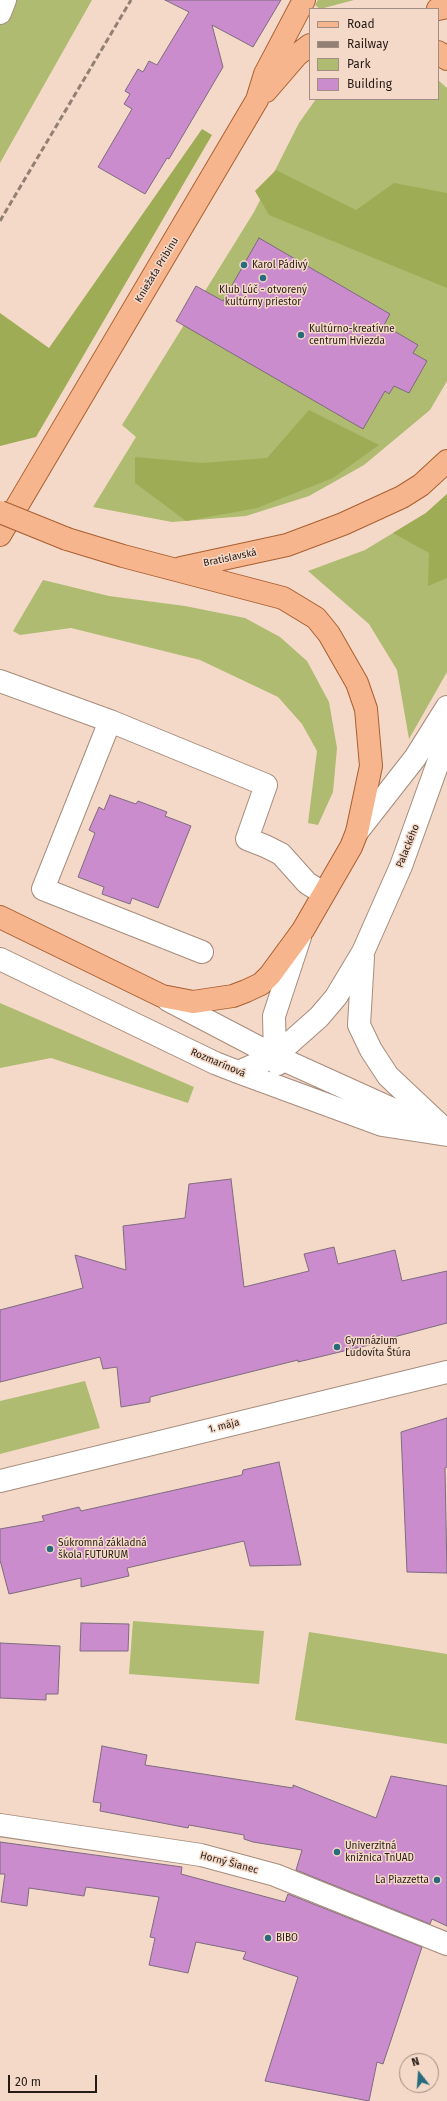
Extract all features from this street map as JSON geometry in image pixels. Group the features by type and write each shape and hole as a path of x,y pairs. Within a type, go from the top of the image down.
{"main road":[{"name":"Kniežaťa Pribinu","path":"0,535 257,100 265,74 304,0"},
{"path":"257,100 297,55 309,46"},
{"path":"439,53 447,59"},
{"name":"Bratislavská","path":"0,512 67,539 123,556 176,569 287,545 343,524 382,507 414,489 435,473 447,460"},
{"path":"0,917 162,996 192,1002 232,996 261,984 270,974 303,930 350,847 357,832 371,766 366,709 357,683 329,634 316,618 283,598 176,569"}],"street":[{"path":"0,13 5,0"},
{"path":"0,681 110,721 266,785 247,839 281,854 307,883 323,893"},
{"path":"357,832 415,758 447,707"},
{"path":"110,721 44,889 202,952"},
{"name":"Palackého","path":"238,1072 275,1056 319,1017 336,997 363,952 414,830 447,738"},
{"path":"285,1090 275,1056 274,1016 303,930"},
{"name":"Palackého","path":"363,952 359,1025 370,1050 388,1076 447,1134"},
{"name":"Rozmarínová","path":"0,959 215,1063 285,1090 382,1124 447,1134"},
{"path":"162,996 275,1056 447,1134"},
{"name":"1. mája","path":"0,1481 447,1372"},
{"name":"Horný Šianec","path":"0,1825 201,1855 275,1875 447,1944"}],"green space":[{"path":"0,0 92,0 0,163"},
{"path":"318,0 354,0 324,8 319,8 315,5"},
{"path":"439,81 447,88 447,381 430,410 364,465 309,496 246,516 172,522 93,507 136,437 122,425 254,212 299,123 315,100 439,100"},
{"path":"202,129 212,135 36,437 0,446 0,313 49,348"},
{"path":"276,170 356,210 394,183 447,193 447,288 269,215 255,191"},
{"path":"309,410 379,445 333,478 257,508 186,521 135,483 135,457 202,463 267,458"},
{"path":"447,494 447,672 409,739 397,670 369,624 308,571 365,550 426,513"},
{"path":"447,494 447,578 428,586 429,553 393,533 426,513"},
{"path":"43,580 109,596 185,606 245,618 280,637 307,661 329,702 337,748 333,792 318,825 308,823 317,751 302,724 278,697 200,660 71,628 20,635 13,631"},
{"path":"0,1003 194,1087 188,1103 51,1058 0,1068"},
{"path":"85,1381 100,1428 0,1454 0,1401"},
{"path":"133,1621 264,1631 259,1684 129,1674"},
{"path":"309,1632 447,1654 447,1744 295,1720"}],"building":[{"path":"165,0 281,0 253,47 212,25 223,67 169,159 167,158 145,194 98,167 132,109 124,104 130,94 125,91 138,69 143,72 149,61 157,65 189,12"},
{"name":"Kultúrno-kreatívne centrum Hviezda","path":"259,238 390,314 384,325 418,345 413,353 427,361 409,393 394,386 389,394 385,391 363,429 176,321 196,286 223,301"},
{"path":"110,795 136,804 138,801 167,812 165,816 191,826 158,908 132,898 130,904 102,894 104,887 78,877 95,833 89,830 99,807 104,810"},
{"path":"231,1179 244,1287 309,1271 304,1254 334,1247 338,1264 395,1250 402,1281 447,1271 447,1323 390,1338 390,1340 298,1362 298,1360 150,1397 150,1402 121,1407 117,1367 103,1369 100,1357 0,1382 0,1310 83,1288 75,1255 126,1270 123,1226 185,1218 189,1184"},
{"path":"447,1418 447,1467 445,1468 447,1573 407,1572 401,1432"},
{"path":"279,1462 301,1565 250,1566 244,1541 127,1568 129,1576 81,1587 81,1578 9,1594 0,1560 0,1529 44,1521 42,1516 79,1507 81,1511 242,1475 243,1470"},
{"path":"81,1623 129,1624 128,1651 80,1651"},
{"path":"0,1643 60,1646 58,1694 46,1694 46,1700 0,1698"},
{"path":"102,1746 147,1755 145,1765 293,1788 293,1785 376,1818 391,1776 447,1786 447,1926 432,1919 430,1924 296,1870 302,1850 253,1842 244,1839 244,1835 189,1825 188,1828 100,1811 101,1803 93,1802"},
{"path":"0,1842 182,1867 181,1874 285,1902 288,1894 422,1947 383,2064 377,2062 369,2101 265,2081 298,1977 243,1959 246,1952 196,1942 188,1973 149,1965 155,1938 150,1937 159,1897 86,1887 84,1896 29,1888 27,1906 1,1902 5,1874 0,1874"}],"railway":[{"path":"0,221 131,0"}],"place":[{"name":"Karol Pádivý","path":"244,265"},
{"name":"Klub Lúč - otvorený kultúrny priestor","path":"263,278"},
{"name":"Kultúrno-kreatívne centrum Hviezda","path":"301,335"},
{"name":"Gymnázium Ľudovíta Štúra","path":"337,1347"},
{"name":"Súkromná základná škola FUTURUM","path":"50,1549"},
{"name":"Univerzitná knižnica TnUAD","path":"337,1852"},
{"name":"La Piazzetta","path":"437,1880"},
{"name":"BIBO","path":"268,1938"}]}
